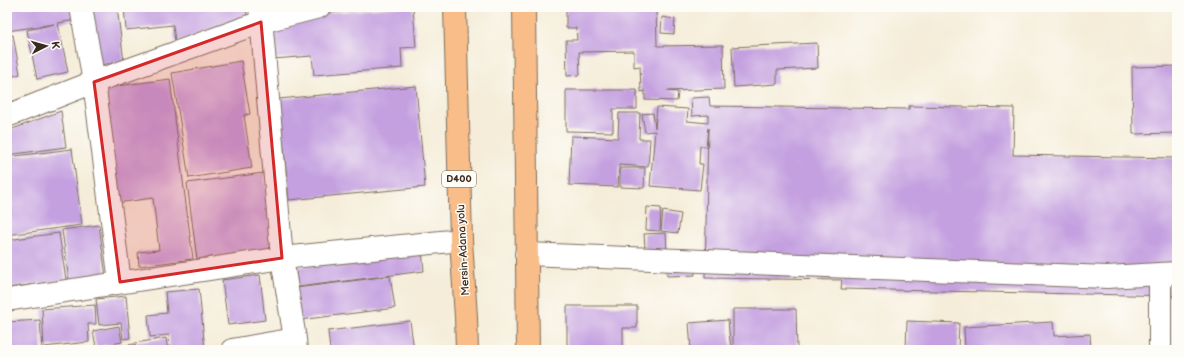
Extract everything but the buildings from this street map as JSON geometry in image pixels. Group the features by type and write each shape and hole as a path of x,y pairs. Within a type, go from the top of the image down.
{"highway":[{"name":"Mersin-Adana yolu","path":"455,7 461,240 467,350"},
{"path":"524,7 528,350"}],"street":[{"path":"81,7 94,82 120,282"},
{"path":"7,116 260,14 319,7"},
{"path":"232,350 295,345 282,258 260,14"},
{"path":"7,300 282,258 461,240"},
{"path":"526,254 1107,277 1168,273 1160,350"}],"highlighted area":[{"path":"261,22 282,258 120,282 94,82"}]}
